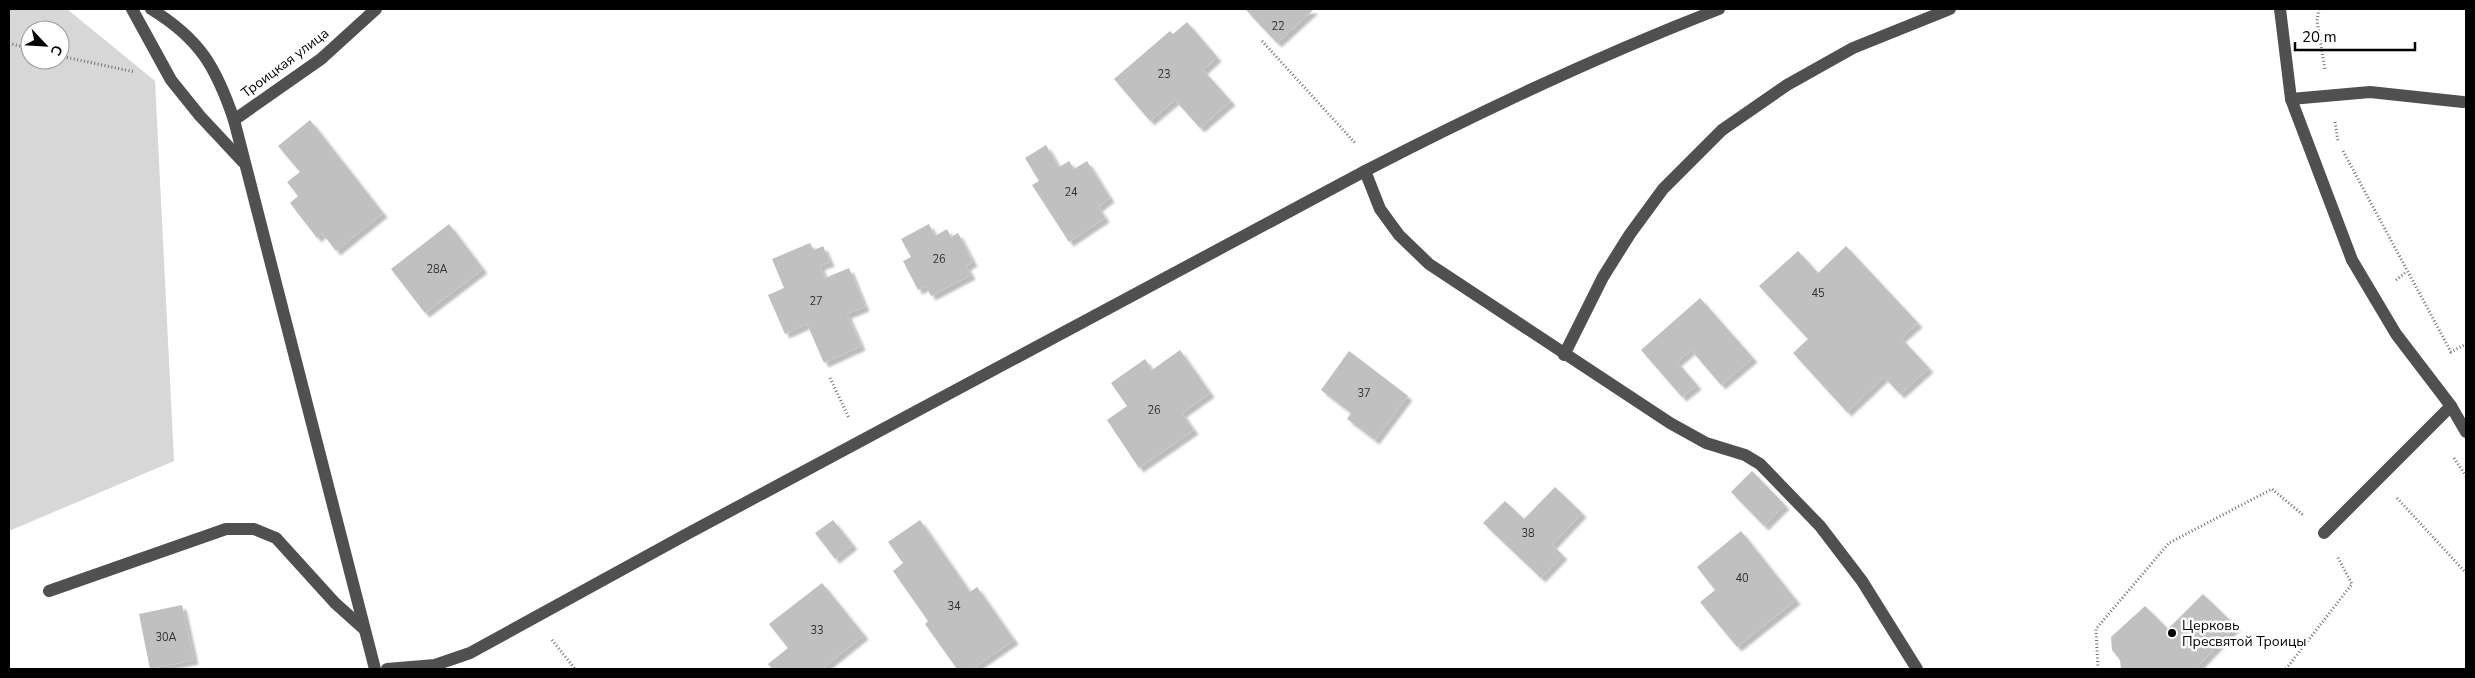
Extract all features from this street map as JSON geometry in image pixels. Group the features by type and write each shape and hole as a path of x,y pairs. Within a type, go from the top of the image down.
{"street":[{"path":"132,9 171,80 200,116 245,164"},
{"path":"151,9 167,18 199,47 221,82 234,120 375,669"},
{"name":"Троицкая улица","path":"234,120 321,59 376,9"},
{"path":"387,669 435,665 470,653 687,534 1365,171 1476,114 1638,41 1719,9"},
{"path":"1564,355 1604,277 1630,234 1663,188 1722,130 1787,85 1853,48 1950,9"},
{"path":"2280,9 2291,99 2352,260 2396,334 2450,406 2466,432"},
{"path":"2291,99 2370,92 2463,102"},
{"path":"1365,171 1380,209 1399,235 1429,264 1564,355 1670,423 1706,443 1745,455 1760,464 1820,526 1862,580 1916,669"},
{"path":"2324,533 2450,406"},
{"path":"49,591 226,529 254,529 276,538 335,603 364,629"}],"path":[{"path":"2319,9 2317,21 2339,144 2406,272 2451,352 2466,344"},
{"path":"1262,41 1355,141 1365,171"},
{"path":"70,58 171,80"},
{"path":"830,378 860,443"},
{"path":"2378,477 2466,573"},
{"path":"2098,669 2096,629 2169,543 2272,489 2324,533 2352,584 2286,669"},
{"path":"536,618 574,669"}],"shaded area":[{"path":"9,9 67,9 155,81 174,461 9,531"}],"building":[{"path":"1245,9 1314,9 1277,43"},
{"path":"1187,22 1217,57 1203,70 1231,101 1200,128 1175,100 1150,121 1114,79 1170,31 1173,34"},
{"path":"310,120 383,213 336,251 322,233 317,238 290,203 298,196 287,182 300,172 278,146"},
{"path":"1046,145 1059,167 1069,161 1074,169 1087,161 1110,198 1098,207 1105,218 1069,242 1032,185 1039,181 1025,158"},
{"path":"449,224 483,269 425,313 391,269"},
{"path":"929,224 935,236 947,229 951,237 958,233 973,262 966,266 971,275 931,296 926,286 918,290 903,261 911,257 901,239"},
{"path":"810,243 814,250 823,246 830,262 820,266 825,278 849,268 865,307 847,314 861,346 824,363 807,324 785,334 768,295 784,288 772,259"},
{"path":"1846,246 1918,323 1901,338 1929,368 1900,394 1884,377 1847,412 1793,353 1808,339 1759,286 1798,251 1818,273"},
{"path":"1700,298 1753,358 1721,385 1691,350 1677,362 1697,385 1682,397 1641,350"},
{"path":"1180,350 1210,393 1182,413 1194,430 1139,468 1107,420 1127,406 1111,383 1145,359 1152,370"},
{"path":"1349,351 1408,396 1375,440 1347,419 1351,413 1321,390"},
{"path":"1752,471 1785,505 1764,526 1731,492"},
{"path":"1555,487 1582,513 1552,545 1563,555 1541,578 1483,523 1505,501 1524,519"},
{"path":"833,520 853,545 835,559 815,533"},
{"path":"920,520 970,592 977,587 1014,640 972,669 957,669 925,624 928,621 893,571 903,563 888,542"},
{"path":"1741,531 1796,600 1737,647 1700,602 1715,590 1697,567"},
{"path":"822,583 864,635 822,669 772,669 768,664 788,648 769,624"},
{"name":"Церковь Пресвятой Троицы","path":"2203,594 2236,626 2197,667 2199,669 2121,669 2120,660 2112,650 2111,637 2145,606 2168,629"},
{"path":"182,605 194,660 150,669 139,614"}],"place":[{"name":"Церковь Пресвятой Троицы","path":"2172,633"}]}
